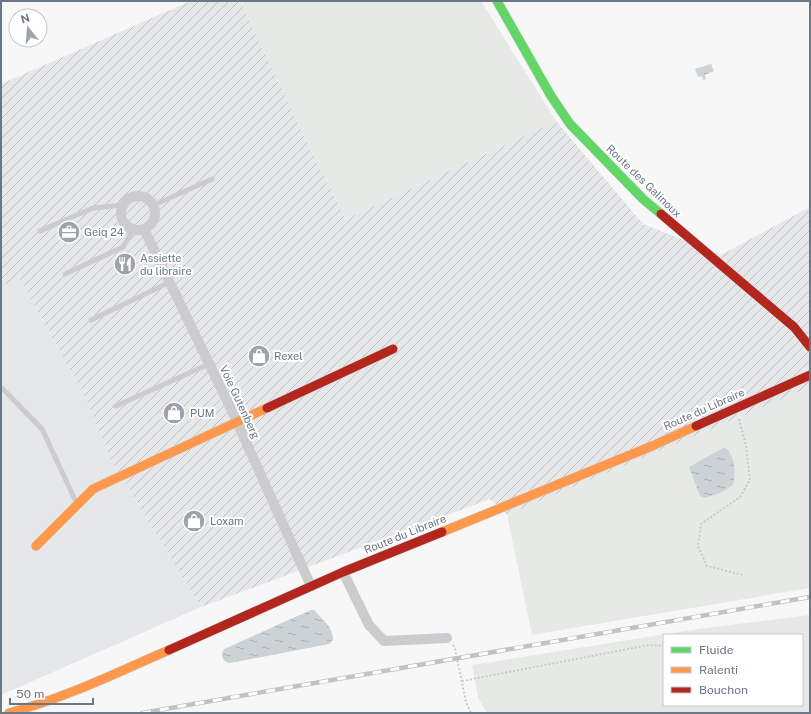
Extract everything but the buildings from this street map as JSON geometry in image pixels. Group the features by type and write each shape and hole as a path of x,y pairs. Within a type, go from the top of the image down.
{"street":[{"name":"Route des Galinoux","path":"498,1 551,96 570,124 643,199 794,327 810,347"},
{"path":"140,195 146,197 154,205 156,211 153,223 144,229 133,230 123,222 121,211 126,200 140,195"},
{"name":"Voie Gutenberg","path":"144,229 237,421 311,586"},
{"path":"36,546 93,489 393,349"},
{"name":"Route du Libraire","path":"8,713 49,702 74,692 343,572 652,446 810,375"},
{"path":"343,572 369,625 384,641 447,638"}],"lane":[{"path":"154,205 212,179"},
{"path":"40,231 93,208 123,205"},
{"path":"65,274 123,247 133,230"},
{"path":"90,320 170,282"},
{"path":"116,406 209,364"},
{"path":"1,387 42,429 78,504"}],"path":[{"path":"736,408 746,446 750,480 740,497 701,524 698,546 707,566 743,575"},
{"path":"447,638 455,649 466,702 471,713"},
{"path":"462,681 643,646 663,646"}],"shaded area":[{"path":"191,1 240,1 318,165 346,219 556,121 643,224 721,255 810,207 810,390 809,388 507,515 490,499 201,607 112,462 86,399 20,279 1,286 1,84"},
{"path":"240,1 481,1 556,121 346,219 318,165"},
{"path":"20,279 86,399 112,462 201,607 1,695 1,286"},
{"path":"809,388 810,588 532,635 507,515"},
{"path":"810,615 810,713 487,713 478,697 472,665 663,635 663,706 803,706 803,634 667,634"}],"water":[{"path":"711,64 714,71 705,75 706,79 703,80 702,76 698,77 695,69"},
{"path":"723,448 726,448 729,451 733,460 733,485 720,493 705,498 700,496 689,467"},
{"path":"314,610 330,628 333,640 329,644 230,663 222,658 224,649"}],"railway":[{"path":"142,713 810,597"}],"traffic: fast":[{"path":"497,1 551,96 570,124 643,199 661,214"}],"traffic: slow":[{"path":"36,546 93,489 267,408"},
{"path":"442,532 652,446 696,426"},
{"path":"9,713 70,693 169,650"}],"traffic: jam":[{"path":"661,214 794,327 810,347"},
{"path":"267,408 393,349"},
{"path":"696,426 810,375"},
{"path":"169,650 343,572 442,532"}],"place":[{"name":"Geiq 24","path":"69,232"},
{"name":"Assiette du libraire","path":"125,264"},
{"name":"Rexel","path":"259,356"},
{"name":"PUM","path":"174,413"},
{"name":"Loxam","path":"194,521"}]}
